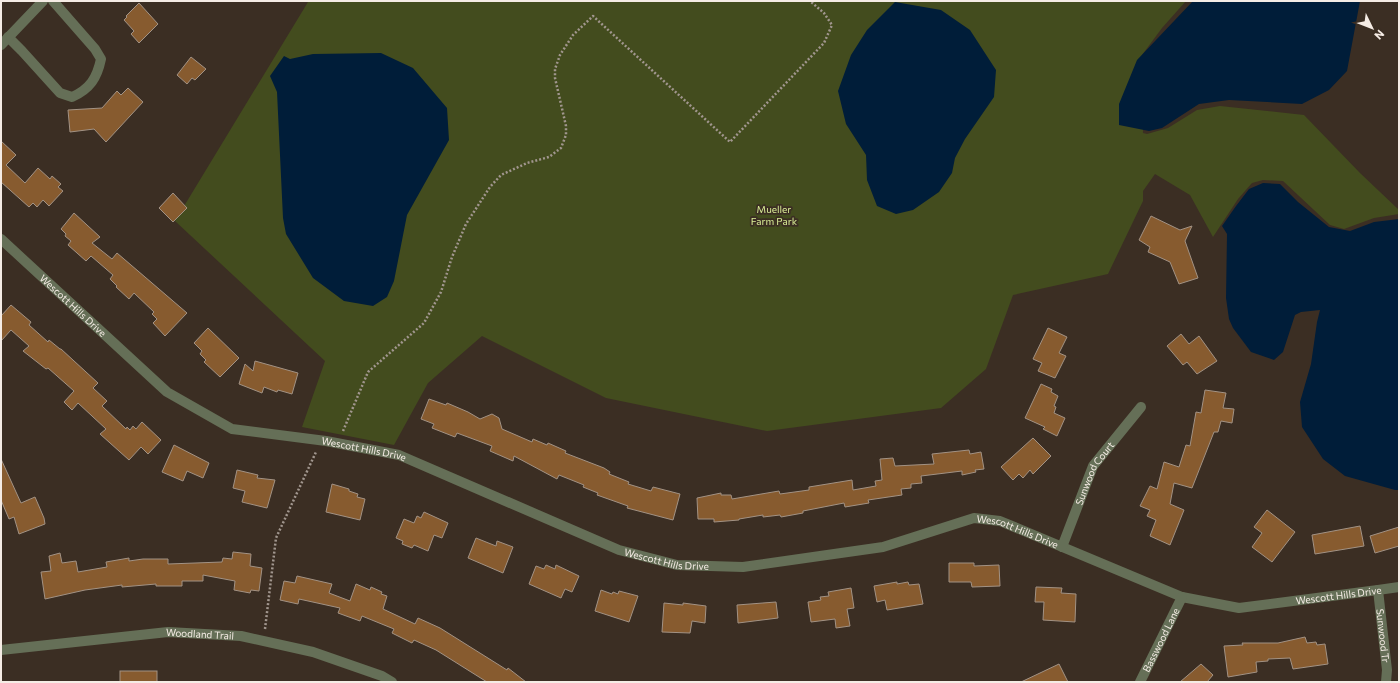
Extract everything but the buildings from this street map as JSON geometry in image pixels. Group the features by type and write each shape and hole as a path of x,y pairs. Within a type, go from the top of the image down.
{"street":[{"path":"1,45 43,1"},
{"path":"8,37 60,93 72,97 80,93 92,83 98,72 101,59 95,49 53,1"},
{"name":"Wescott Hills Drive","path":"1,239 167,392 232,429 326,441 399,455 619,550 677,565 743,567 883,547 974,518 1000,521 1182,597 1239,608 1399,587"},
{"name":"Sunwood Court","path":"1062,547 1093,466 1141,407"},
{"name":"Sunwood Tr","path":"1378,590 1387,670 1386,682"},
{"name":"Basswood Lane","path":"1140,682 1182,597"},
{"name":"Woodland Trail","path":"1,650 168,632 241,636 313,652 382,676 392,682"}],"path":[{"path":"343,431 368,372 424,323 441,292 452,257 466,224 490,187 501,175 527,163 549,156 561,148 566,135 566,126 555,78 555,69 560,55 573,35 593,16 730,142 824,43 832,25 824,13 810,1"},
{"path":"263,642 276,538 315,452 326,441"}],"green space":[{"name":"Mueller Farm Park","path":"307,1 1186,1 1162,28 1142,55 1143,133 1147,134 1168,128 1197,110 1220,106 1304,115 1360,173 1399,210 1399,214 1374,218 1344,229 1330,225 1283,181 1263,180 1252,183 1238,199 1213,237 1190,195 1155,174 1143,191 1143,201 1108,274 1013,295 986,369 941,408 767,431 606,398 482,336 428,383 394,445 302,427 325,361 175,221 308,2"}],"water":[{"path":"1193,1 1360,1 1347,71 1329,90 1302,104 1229,100 1199,104 1162,128 1149,131 1119,125 1119,104 1137,60"},
{"path":"895,2 941,10 970,30 996,70 994,97 965,139 955,158 952,173 939,192 913,210 896,214 877,206 867,180 866,155 846,124 838,91 851,55 867,30"},
{"path":"381,53 413,68 447,108 449,140 407,215 394,281 387,297 373,306 344,301 313,278 286,234 283,218 277,92 270,76 284,56 290,59 313,54"},
{"path":"1263,183 1280,184 1298,202 1329,227 1350,231 1374,222 1399,219 1399,490 1345,476 1323,459 1302,427 1300,402 1311,364 1320,310 1301,312 1295,315 1283,352 1274,360 1251,352 1233,328 1229,319 1226,298 1227,234 1222,226 1249,189"}]}
